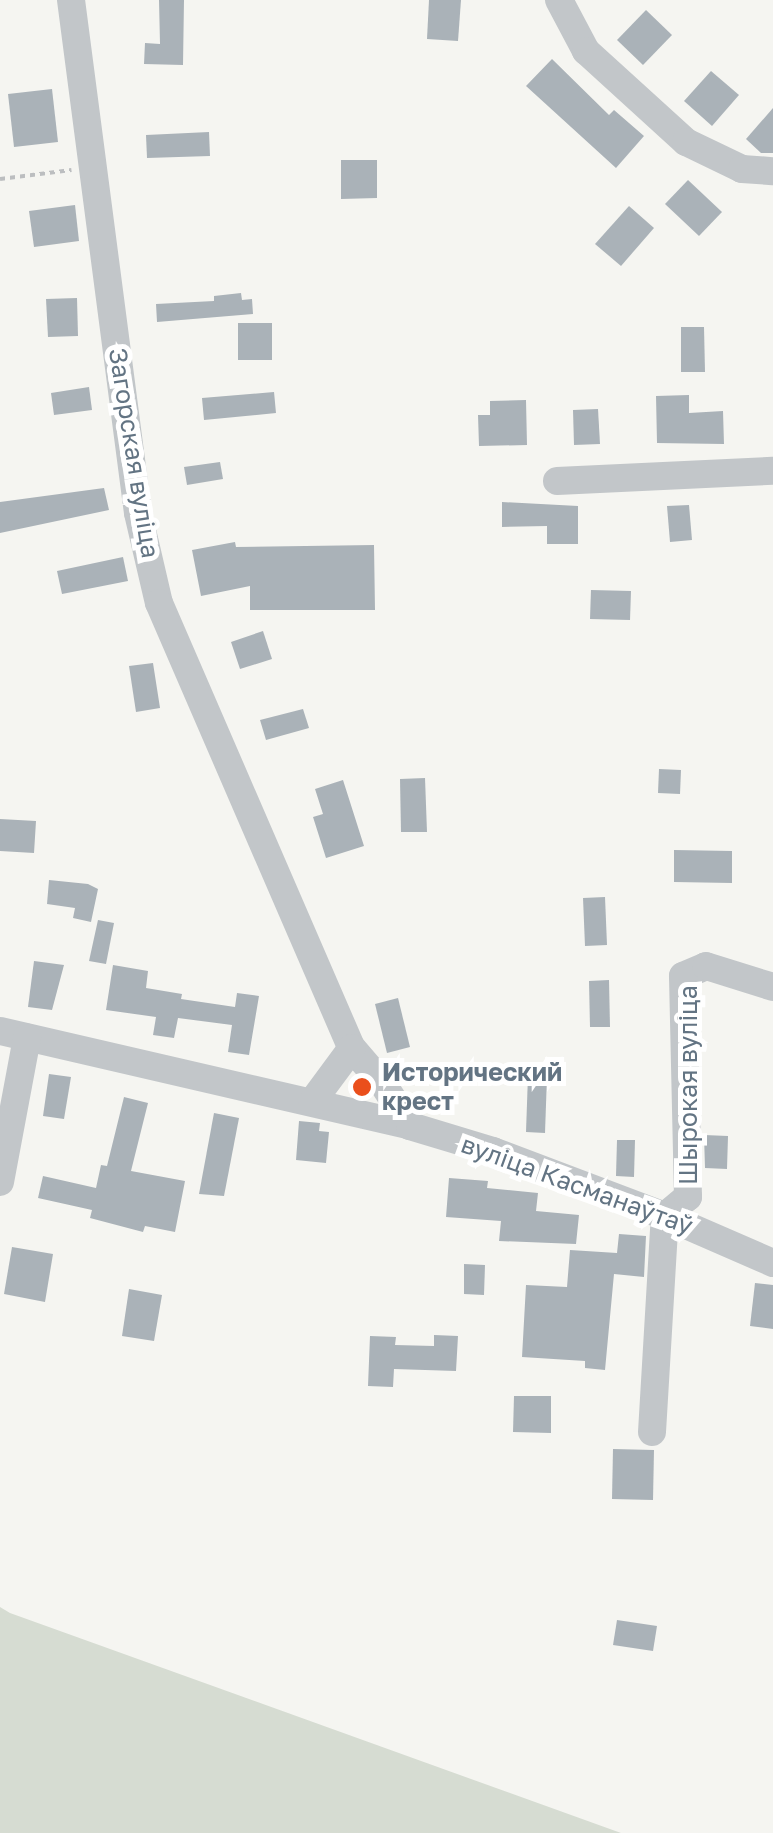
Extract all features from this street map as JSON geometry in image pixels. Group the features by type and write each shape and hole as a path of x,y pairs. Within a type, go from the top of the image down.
{"street":[{"name":"Загорская вуліца","path":"71,0 138,513 159,603 352,1048 383,1084 410,1126"},
{"path":"559,0 586,51 686,142 742,169 773,171"},
{"path":"557,481 773,471"},
{"name":"Шырокая вуліца","path":"665,1216 688,1197 684,976 706,966 773,987"},
{"name":"вуліца Касманаўтаў","path":"0,1182 13,1034 312,1102 493,1151 665,1216 773,1263"},
{"path":"312,1102 352,1048"},
{"path":"652,1432 665,1216"}],"path":[{"path":"0,179 95,167"}],"shaded area":[{"path":"0,1607 10,1613 621,1833 0,1833"}],"building":[{"path":"159,0 184,0 183,65 144,64 145,43 160,44"},
{"path":"429,0 461,0 458,41 427,39"},
{"path":"646,10 672,35 643,65 617,40"},
{"path":"552,59 609,115 614,110 644,136 616,168 526,86"},
{"path":"711,71 739,95 712,126 684,101"},
{"path":"52,89 58,142 14,147 8,94"},
{"path":"773,108 773,153 761,153 746,139"},
{"path":"209,132 210,156 147,158 146,135"},
{"path":"341,160 377,160 377,198 341,199"},
{"path":"688,180 722,212 699,236 665,204"},
{"path":"75,205 79,241 34,247 29,211"},
{"path":"629,206 654,228 621,266 595,244"},
{"path":"241,293 242,300 252,299 253,314 157,322 156,304 214,301 214,296"},
{"path":"77,298 78,336 48,337 46,299"},
{"path":"238,323 272,323 272,360 238,360"},
{"path":"681,327 704,327 705,372 681,372"},
{"path":"89,387 92,410 54,415 51,393"},
{"path":"274,392 276,413 204,420 202,398"},
{"path":"689,395 689,413 723,411 724,444 657,443 656,396"},
{"path":"526,400 527,445 479,446 478,415 490,415 490,401"},
{"path":"598,409 600,444 574,445 573,410"},
{"path":"220,462 223,479 187,485 184,467"},
{"path":"104,488 109,510 0,533 0,502"},
{"path":"502,502 578,506 578,544 547,544 547,526 502,527"},
{"path":"689,505 692,540 670,542 667,506"},
{"path":"235,542 236,547 374,545 375,610 250,610 250,586 201,596 192,550"},
{"path":"123,557 128,581 62,594 57,571"},
{"path":"591,590 631,591 630,620 590,619"},
{"path":"263,631 272,659 240,669 231,642"},
{"path":"153,663 160,708 136,712 129,666"},
{"path":"303,709 309,728 266,740 260,720"},
{"path":"659,769 681,770 680,794 658,793"},
{"path":"425,778 427,832 401,832 400,779"},
{"path":"343,780 364,846 326,858 313,817 323,814 315,789"},
{"path":"0,819 36,821 34,853 0,851"},
{"path":"674,850 732,851 732,883 674,882"},
{"path":"49,880 88,884 98,889 91,922 73,918 75,908 47,904"},
{"path":"605,897 607,945 585,946 583,898"},
{"path":"98,920 114,923 106,964 89,961"},
{"path":"34,961 64,965 52,1010 28,1007"},
{"path":"113,965 148,971 146,988 182,994 181,999 235,1007 237,993 259,996 249,1055 228,1052 232,1025 178,1018 174,1038 153,1035 156,1017 106,1010"},
{"path":"609,980 610,1027 590,1027 589,981"},
{"path":"398,998 410,1047 387,1053 375,1004"},
{"path":"49,1074 71,1077 64,1119 43,1116"},
{"path":"528,1075 547,1076 545,1133 526,1132"},
{"path":"124,1097 148,1103 131,1171 185,1181 175,1232 145,1226 143,1232 90,1218 92,1210 38,1198 43,1176 96,1188 101,1165 107,1166"},
{"path":"214,1113 239,1118 224,1196 199,1194"},
{"path":"299,1121 320,1123 319,1131 329,1132 326,1163 296,1160"},
{"path":"704,1135 728,1136 727,1169 705,1168"},
{"path":"617,1140 635,1140 634,1177 616,1176"},
{"path":"449,1178 488,1181 487,1188 538,1193 536,1211 579,1215 576,1244 499,1241 501,1221 446,1217"},
{"path":"619,1234 646,1236 644,1277 614,1274 605,1370 585,1368 585,1361 522,1357 526,1285 567,1287 570,1250 617,1253"},
{"path":"12,1247 53,1254 45,1302 4,1294"},
{"path":"464,1264 485,1265 484,1295 464,1294"},
{"path":"755,1283 773,1285 773,1329 750,1326"},
{"path":"129,1289 162,1295 154,1341 122,1336"},
{"path":"434,1335 458,1336 456,1371 394,1369 393,1387 368,1386 370,1336 396,1337 395,1345 434,1346"},
{"path":"514,1396 551,1396 551,1433 513,1432"},
{"path":"613,1449 654,1450 653,1500 612,1499"},
{"path":"617,1620 657,1626 653,1651 613,1645"}],"place":[{"name":"Исторический крест","path":"362,1087"}]}
